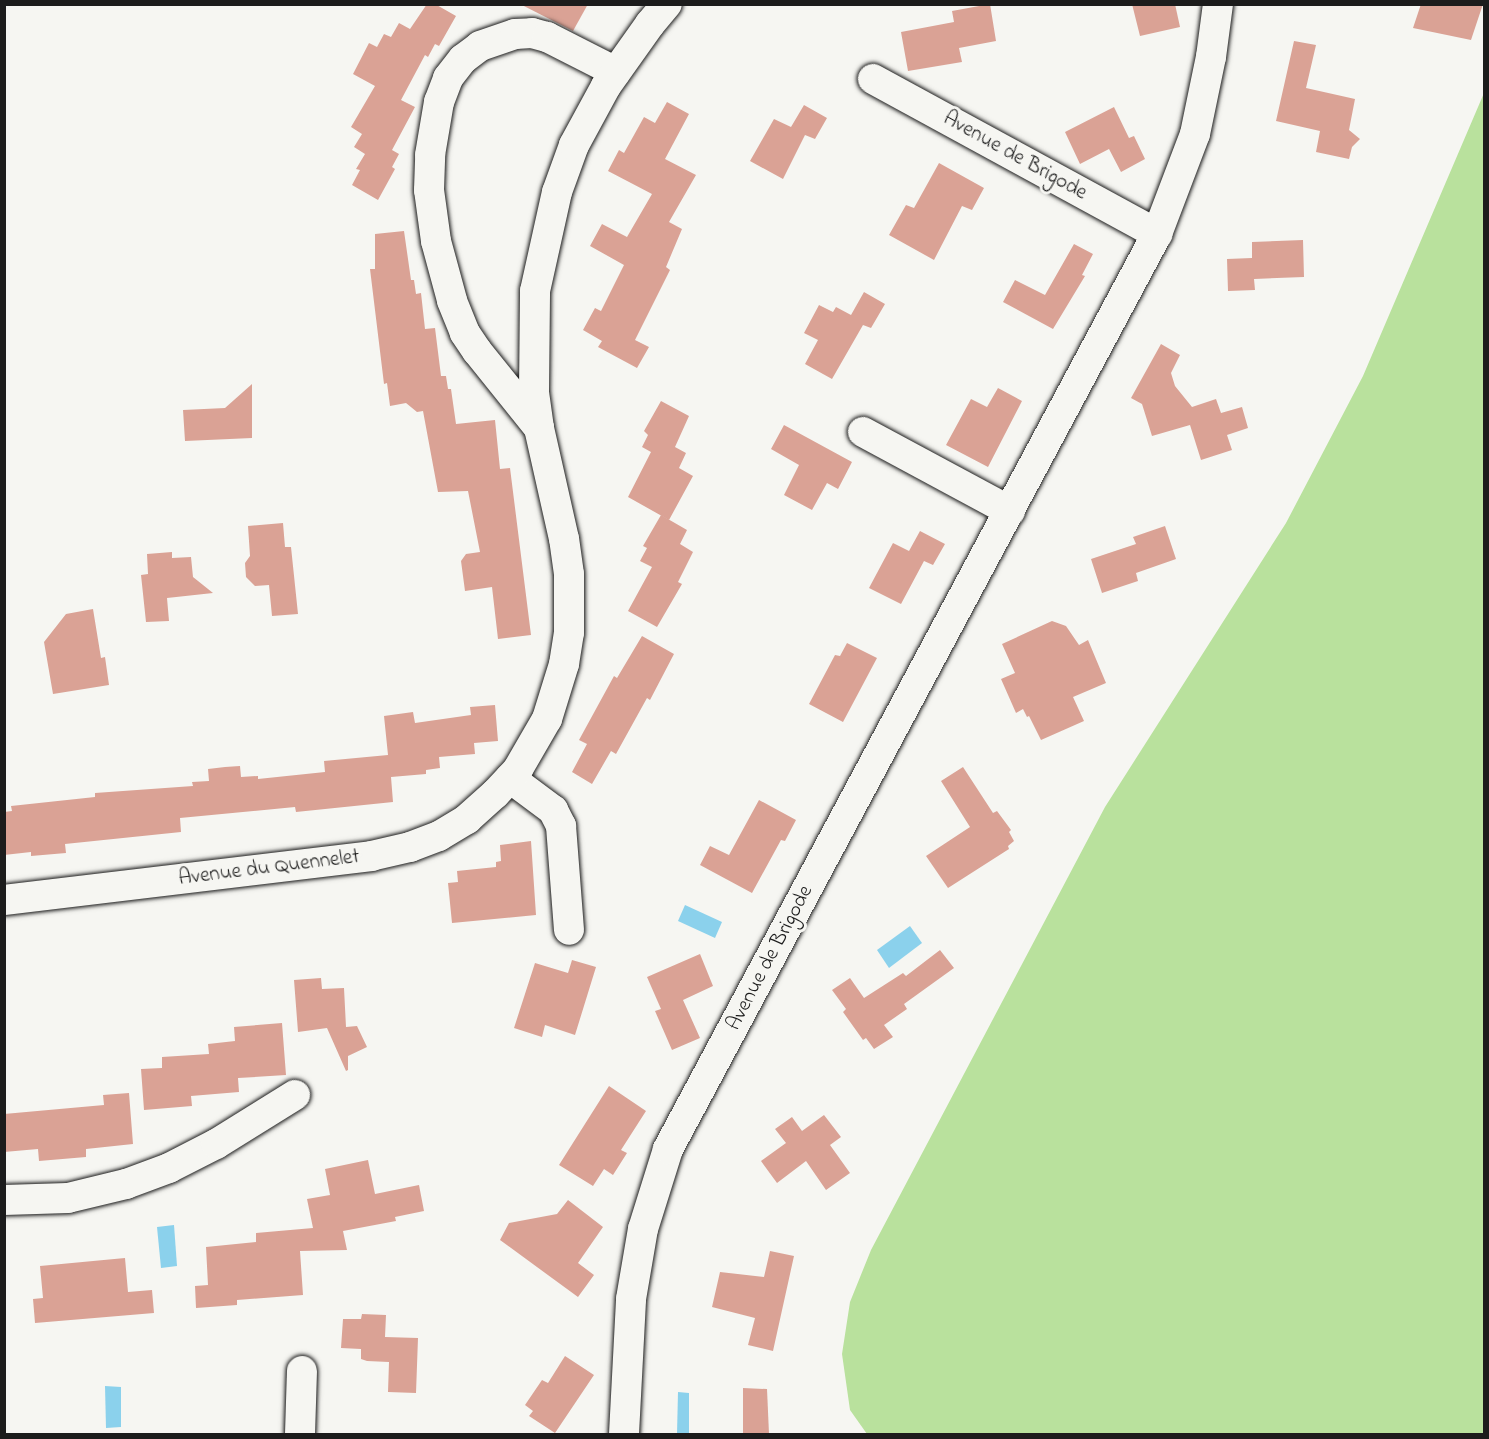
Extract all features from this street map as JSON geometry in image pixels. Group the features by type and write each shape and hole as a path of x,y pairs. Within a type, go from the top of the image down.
{"street":[{"name":"Avenue du Quennelet","path":"4,900 371,856 410,847 440,836 466,819 510,778 534,744 547,719 564,664 569,633 569,584 564,539 539,428 533,347 535,291 546,235 574,145 616,72 667,4"},
{"name":"Avenue de Brigode","path":"624,1434 632,1289 645,1219 668,1149 1157,234 1195,134 1211,57 1218,4"},
{"name":"Avenue du Quennelet","path":"539,428 477,351 465,333 452,300 436,241 429,190 430,155 439,102 448,78 463,59 480,46 515,34 532,33 547,37 616,72"},
{"name":"Avenue de Brigode","path":"873,79 1157,234"},
{"path":"862,432 1010,511"},
{"path":"510,778 553,810 561,826 569,930"},
{"path":"4,1200 68,1198 126,1184 169,1168 216,1144 295,1095"},
{"path":"300,1434 302,1371"}],"green space":[{"path":"1484,93 1484,1434 867,1434 850,1410 842,1354 850,1302 871,1250 1105,807 1286,523 1363,376"}],"water":[{"path":"685,905 722,922 715,938 678,921"},
{"path":"910,926 922,943 889,968 877,950"},
{"path":"174,1225 177,1266 161,1268 157,1227"},
{"path":"105,1386 121,1387 121,1427 106,1428"},
{"path":"678,1392 689,1393 689,1433 677,1434"}],"building":[{"path":"427,4 435,4 456,16 439,46 435,44 428,57 425,55 401,100 415,107 392,150 399,154 392,167 395,169 378,200 352,185 360,170 356,169 365,154 354,147 362,134 351,127 375,86 353,74 369,43 377,47 384,34 391,37 399,23 410,29"},
{"path":"520,4 588,4 573,31"},
{"path":"990,4 996,41 959,48 962,62 908,71 901,32 954,22 952,11"},
{"path":"1132,4 1175,4 1180,27 1140,36"},
{"path":"1421,4 1483,4 1471,40 1413,28"},
{"path":"1294,41 1316,45 1306,88 1355,99 1349,130 1360,139 1352,147 1349,159 1316,152 1320,131 1276,121"},
{"path":"667,102 689,114 665,159 696,175 669,222 682,229 666,267 670,270 635,340 649,347 637,368 598,347 602,341 583,330 595,308 601,311 624,265 590,246 602,224 627,237 652,194 608,171 619,150 624,153 644,117 655,123"},
{"path":"804,105 827,118 815,139 805,135 783,179 750,161 774,119 791,127"},
{"path":"1114,107 1129,138 1134,136 1145,159 1121,172 1109,149 1080,164 1065,132"},
{"path":"939,163 984,188 972,210 962,206 934,260 889,235 906,205 914,208"},
{"path":"404,231 411,280 414,280 416,294 421,293 425,329 435,328 441,376 446,376 448,389 451,389 456,424 495,420 500,469 510,468 531,635 498,639 492,587 465,591 461,561 466,554 480,552 468,491 438,492 423,411 417,412 406,403 390,406 387,383 384,384 370,269 375,269 375,234"},
{"path":"1303,240 1304,277 1254,279 1255,290 1228,291 1227,259 1252,258 1252,242"},
{"path":"1074,244 1093,254 1082,275 1085,276 1053,329 1003,302 1015,280 1045,295"},
{"path":"864,292 885,304 871,328 863,325 832,379 805,364 818,340 804,333 819,305 833,312 836,307 851,315"},
{"path":"1161,344 1180,355 1171,373 1175,386 1192,407 1216,399 1221,413 1242,407 1248,428 1227,435 1232,450 1201,460 1190,425 1152,436 1142,404 1131,398"},
{"path":"252,384 252,438 185,441 183,410 225,408"},
{"path":"998,388 1022,401 988,467 946,445 971,399 987,407"},
{"path":"661,401 689,416 675,447 686,453 679,468 693,476 669,520 628,497 651,452 642,447 648,435 644,431"},
{"path":"784,425 852,462 838,489 827,483 812,510 784,495 799,465 771,449"},
{"path":"661,515 687,530 680,544 693,552 678,582 682,584 657,627 628,611 652,567 640,561 647,548 643,546"},
{"path":"283,523 285,547 291,547 298,614 272,616 269,585 255,586 246,577 245,563 250,556 248,526"},
{"path":"1165,526 1176,559 1136,573 1138,581 1102,593 1091,559 1136,544 1133,537"},
{"path":"920,531 945,544 933,565 924,561 901,604 869,588 893,543 909,551"},
{"path":"172,552 172,558 191,557 193,577 213,593 167,598 169,621 146,622 141,575 148,574 147,554"},
{"path":"93,609 101,658 105,657 109,685 53,694 44,642 66,614"},
{"path":"1052,621 1066,626 1079,645 1088,640 1106,683 1073,697 1084,721 1041,740 1023,709 1016,713 1001,679 1015,673 1002,644"},
{"path":"642,636 674,654 650,700 647,698 616,754 611,751 592,784 572,772 587,744 579,740 614,676 617,678"},
{"path":"847,643 877,658 843,722 809,704 835,655 840,656"},
{"path":"495,705 498,741 474,743 475,754 439,757 440,768 426,770 426,774 391,777 393,802 296,812 295,807 180,818 181,832 65,844 66,853 31,856 31,852 4,855 4,812 12,811 11,806 95,797 95,793 193,786 192,782 209,781 208,769 225,767 240,766 241,777 258,776 258,779 325,772 324,761 388,755 384,716 413,712 415,723 471,715 470,707"},
{"path":"963,767 993,813 997,811 1011,830 1009,832 1014,841 1008,846 1009,849 948,888 926,856 970,827 941,781"},
{"path":"759,800 796,820 785,841 781,840 752,893 700,865 710,846 729,855"},
{"path":"531,841 536,915 452,923 448,883 458,882 457,871 496,867 496,862 501,861 500,845"},
{"path":"940,950 954,968 904,1004 907,1009 884,1025 893,1037 874,1049 866,1038 863,1040 843,1012 846,1009 832,990 850,978 864,998 903,973 906,976"},
{"path":"700,954 713,986 683,1000 700,1038 672,1050 655,1011 661,1009 647,977"},
{"path":"572,960 596,967 575,1035 545,1025 542,1037 514,1028 535,963 568,973"},
{"path":"321,978 322,989 344,988 346,1027 357,1026 367,1047 348,1056 348,1070 346,1071 327,1028 298,1032 294,980"},
{"path":"282,1023 286,1075 238,1078 239,1092 191,1096 192,1106 144,1110 141,1069 162,1068 162,1057 209,1054 208,1044 235,1041 234,1027"},
{"path":"609,1086 646,1111 621,1150 627,1153 613,1175 604,1169 593,1186 559,1165"},
{"path":"129,1093 133,1144 86,1149 86,1157 39,1161 38,1149 4,1152 4,1114 104,1105 103,1095"},
{"path":"824,1115 841,1137 830,1145 850,1173 826,1190 806,1161 777,1183 761,1161 786,1143 775,1129 792,1117 802,1131"},
{"path":"368,1160 375,1194 419,1185 424,1211 395,1217 396,1221 343,1231 347,1250 300,1251 303,1295 237,1300 237,1305 196,1308 195,1286 208,1285 206,1247 256,1242 256,1233 313,1228 307,1199 330,1195 325,1169"},
{"path":"568,1200 603,1227 578,1263 594,1275 578,1297 500,1240 509,1223 557,1214"},
{"path":"770,1251 794,1256 773,1351 748,1345 755,1318 712,1307 720,1272 764,1277"},
{"path":"125,1258 128,1292 152,1290 154,1313 35,1323 33,1299 43,1298 40,1266"},
{"path":"362,1314 386,1315 385,1337 418,1338 416,1393 388,1392 389,1362 367,1361 361,1359 361,1349 341,1348 343,1319 361,1319"},
{"path":"565,1356 594,1375 555,1433 529,1416 533,1411 525,1405 542,1380 548,1383"},
{"path":"743,1388 767,1389 769,1434 743,1434"}]}
